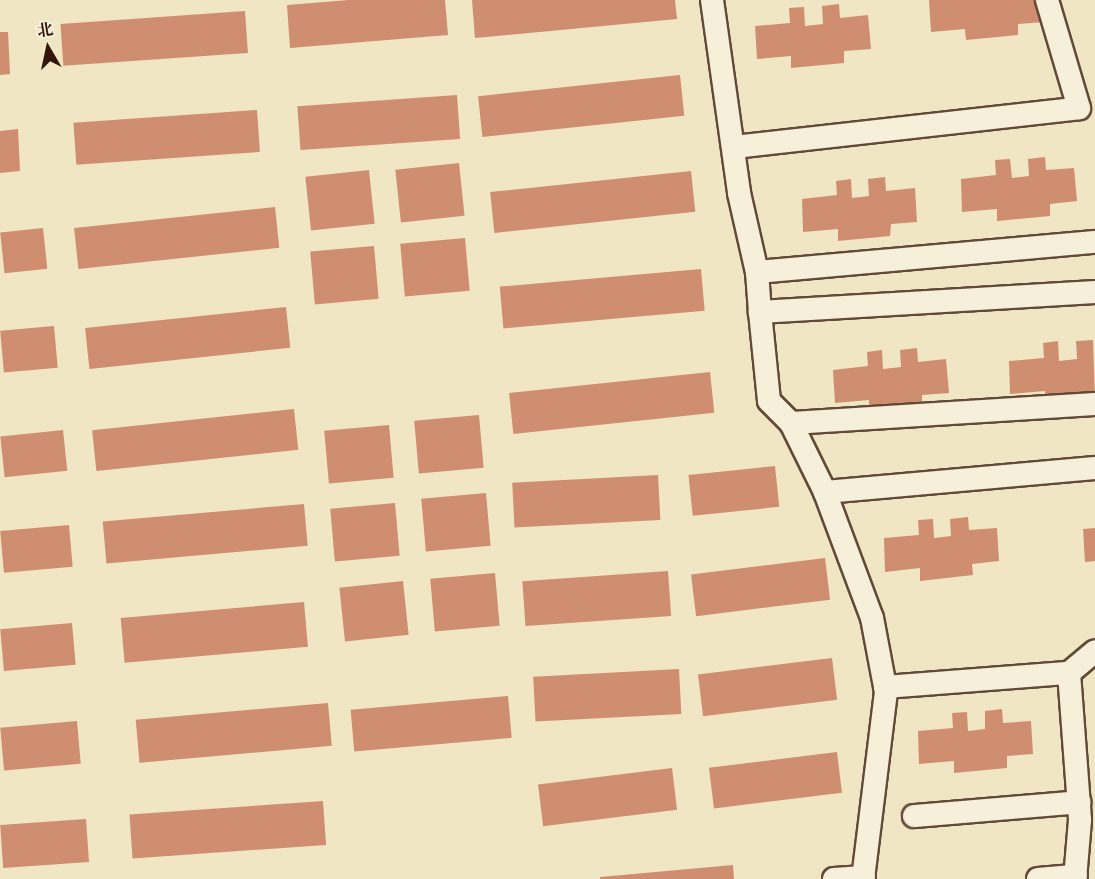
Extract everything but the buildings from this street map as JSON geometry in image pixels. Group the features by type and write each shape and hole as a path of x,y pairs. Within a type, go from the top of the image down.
{"street":[{"path":"712,0 734,147 757,272 769,401 791,423 825,492 872,618 885,687 863,878 834,879"},
{"path":"734,147 1079,108 1047,0"},
{"path":"757,272 1095,242"},
{"path":"760,312 1095,292"},
{"path":"791,423 1095,404"},
{"path":"825,492 1095,468"},
{"path":"885,687 1069,673 1095,651"},
{"path":"1038,879 1081,866 1084,792 1069,673"},
{"path":"914,816 1084,792"}]}
